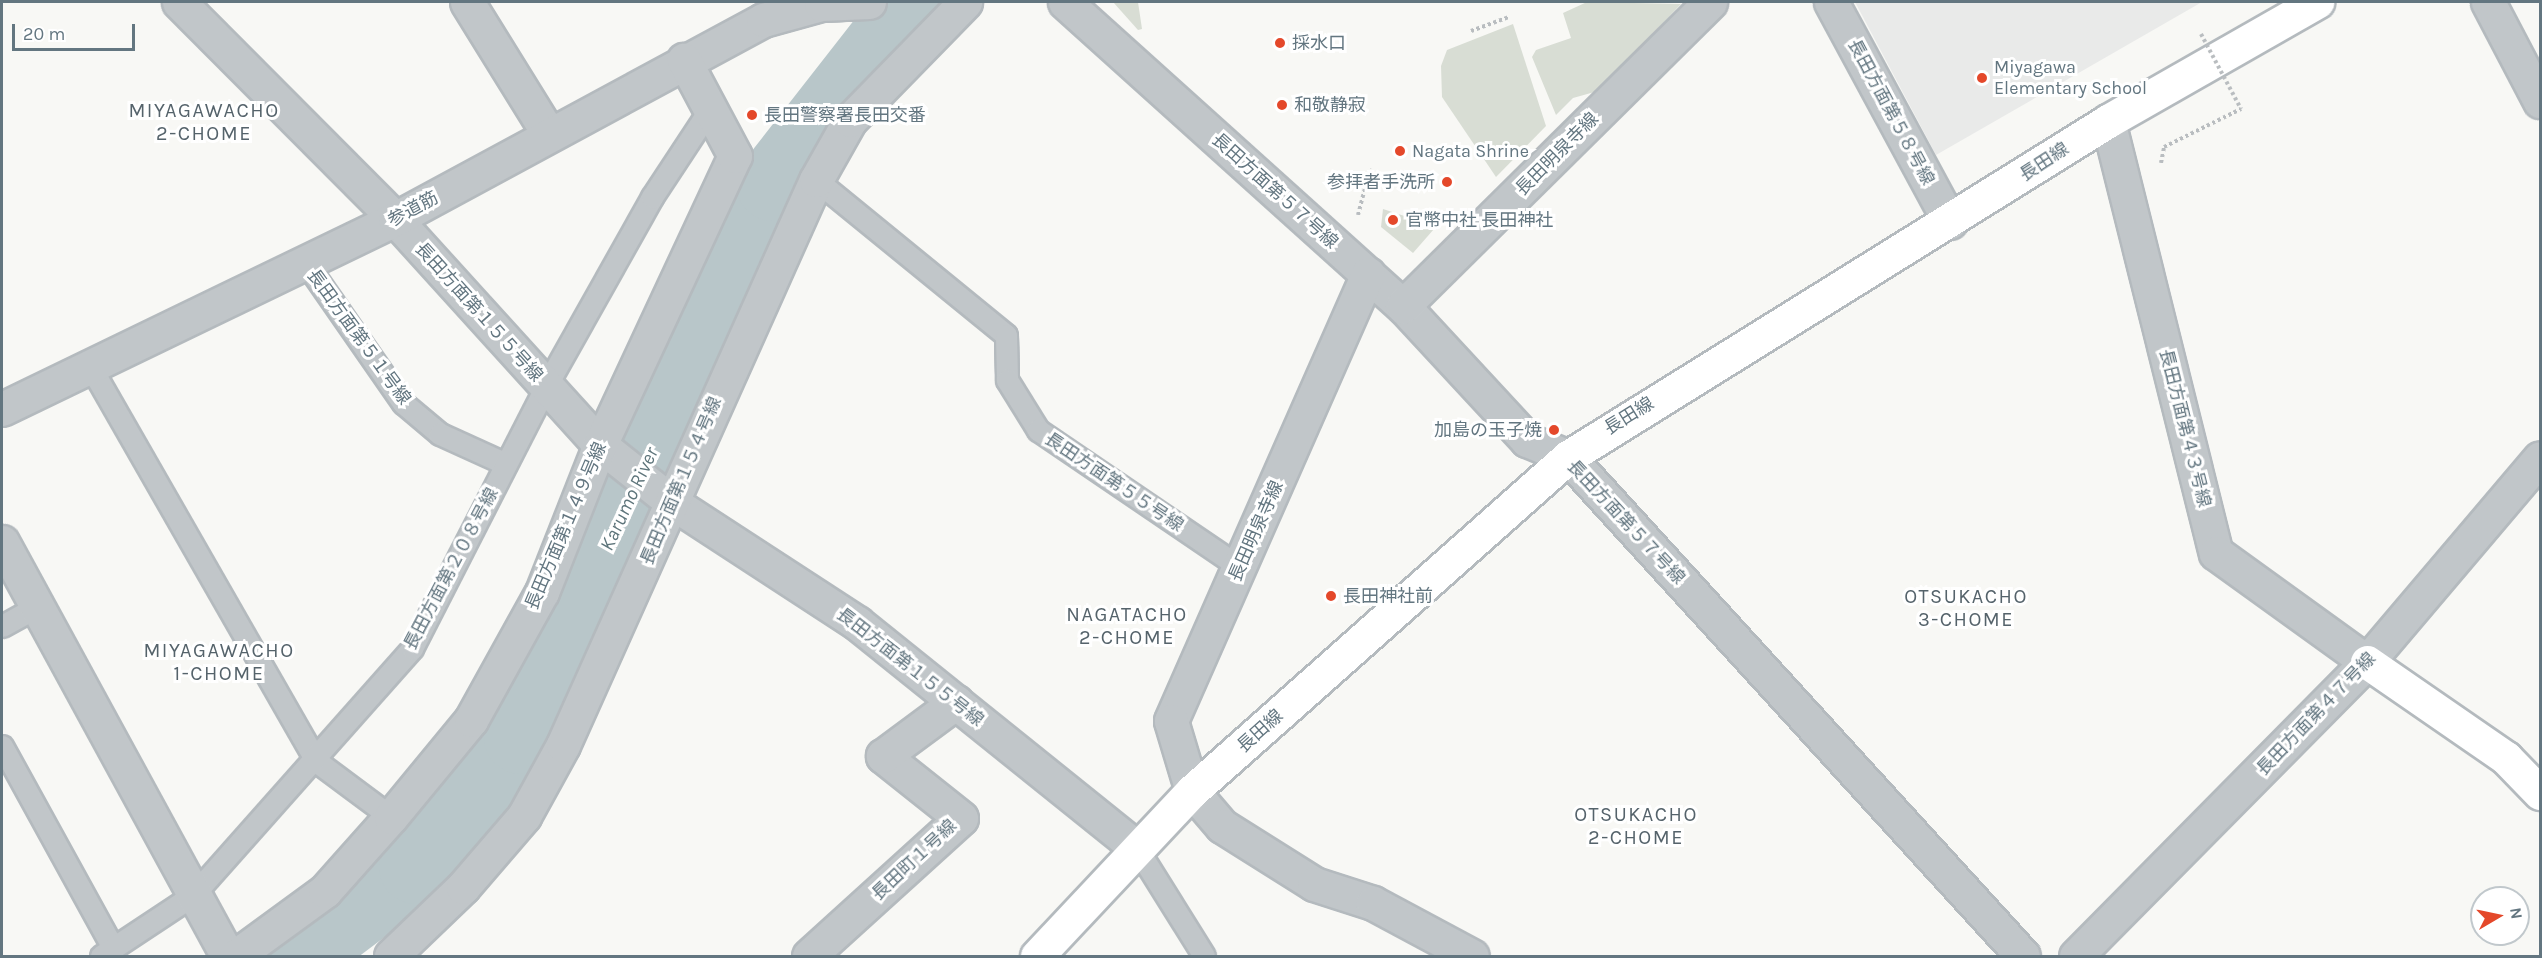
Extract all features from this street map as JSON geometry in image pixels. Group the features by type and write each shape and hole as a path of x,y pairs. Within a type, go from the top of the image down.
{"street":[{"name":"長田方面第１５５号線","path":"179,2 395,219 600,445 673,503 857,623 1136,847"},
{"path":"467,2 549,134"},
{"name":"参道筋","path":"4,403 90,366 395,219 684,60 763,20 822,3 865,2"},
{"name":"長田方面第１５４号線","path":"392,957 463,887 524,816 563,745 816,180 850,120 964,2"},
{"name":"長田方面第５７号線","path":"1065,2 1403,306 1527,440 1568,457 2023,957"},
{"name":"長田明泉寺線","path":"1403,306 1710,2"},
{"name":"長田方面第５８号線","path":"1831,2 1950,222"},
{"name":"長田線","path":"1037,957 1136,847 1192,790 1568,457 1950,222 2108,121 2317,2"},
{"path":"2488,2 2541,101"},
{"name":"長田方面第１４９号線","path":"236,957 325,891 391,817 477,710 542,592 600,445 735,156 684,60"},
{"name":"長田方面第４３号線","path":"2108,121 2216,553 2367,662"},
{"name":"長田明泉寺線","path":"1192,790 1172,721 1368,274"},
{"name":"長田方面第４７号線","path":"2076,957 2367,662 2541,458"},
{"path":"2,542 35,608 228,957"},
{"path":"2367,662 2506,758 2541,793"},
{"name":"長田町１号線","path":"809,957 961,818 884,756 956,702"},
{"path":"1192,790 1222,826 1314,884 1374,903 1472,957"}],"lane":[{"name":"長田方面第２０８号線","path":"107,952 193,895 316,761 412,648 546,386 652,197 710,109"},
{"name":"長田方面第５５号線","path":"816,180 1006,335 1007,380 1038,430 1241,568"},
{"name":"長田方面第５１号線","path":"305,262 403,403 440,434 506,464"},
{"path":"90,366 316,761 391,817"},
{"path":"2,626 35,608"},
{"path":"2,746 107,952"},
{"path":"1136,847 1204,957"}],"path":[{"path":"1470,31 1509,17"},
{"path":"2161,163 2164,147 2241,109 2201,34"},
{"path":"1363,199 1370,169"}],"shaded area":[{"path":"1113,2 1138,2 1142,29 1138,30"},
{"path":"1587,2 1681,4 1598,91 1573,98 1556,115 1532,57 1536,50 1571,38 1563,13"},
{"name":"Miyagawa Elementary School","path":"1855,2 2202,2 1936,155"},
{"path":"1513,24 1546,126 1496,177 1442,97 1441,66 1447,50"},
{"path":"1383,209 1432,225 1434,229 1413,253 1381,227"}],"waterway":[{"name":"Karumo River","path":"298,956 416,867 521,737 773,184 915,2"}],"place":[{"name":"採水口","path":"1280,43"},
{"name":"Miyagawa Elementary School","path":"1982,78"},
{"name":"和敬静寂","path":"1282,105"},
{"name":"長田警察署長田交番","path":"752,115"},
{"name":"Nagata Shrine","path":"1400,151"},
{"name":"参拝者手洗所","path":"1447,182"},
{"name":"官幣中社 長田神社","path":"1393,220"},
{"name":"加島の玉子焼","path":"1554,430"},
{"name":"長田神社前","path":"1331,596"}],"district":[{"name":"MIYAGAWACHO 2-CHOME","path":"204,122"},
{"name":"OTSUKACHO 3-CHOME","path":"1966,608"},
{"name":"NAGATACHO 2-CHOME","path":"1127,626"},
{"name":"MIYAGAWACHO 1-CHOME","path":"219,662"},
{"name":"OTSUKACHO 2-CHOME","path":"1636,826"}]}
